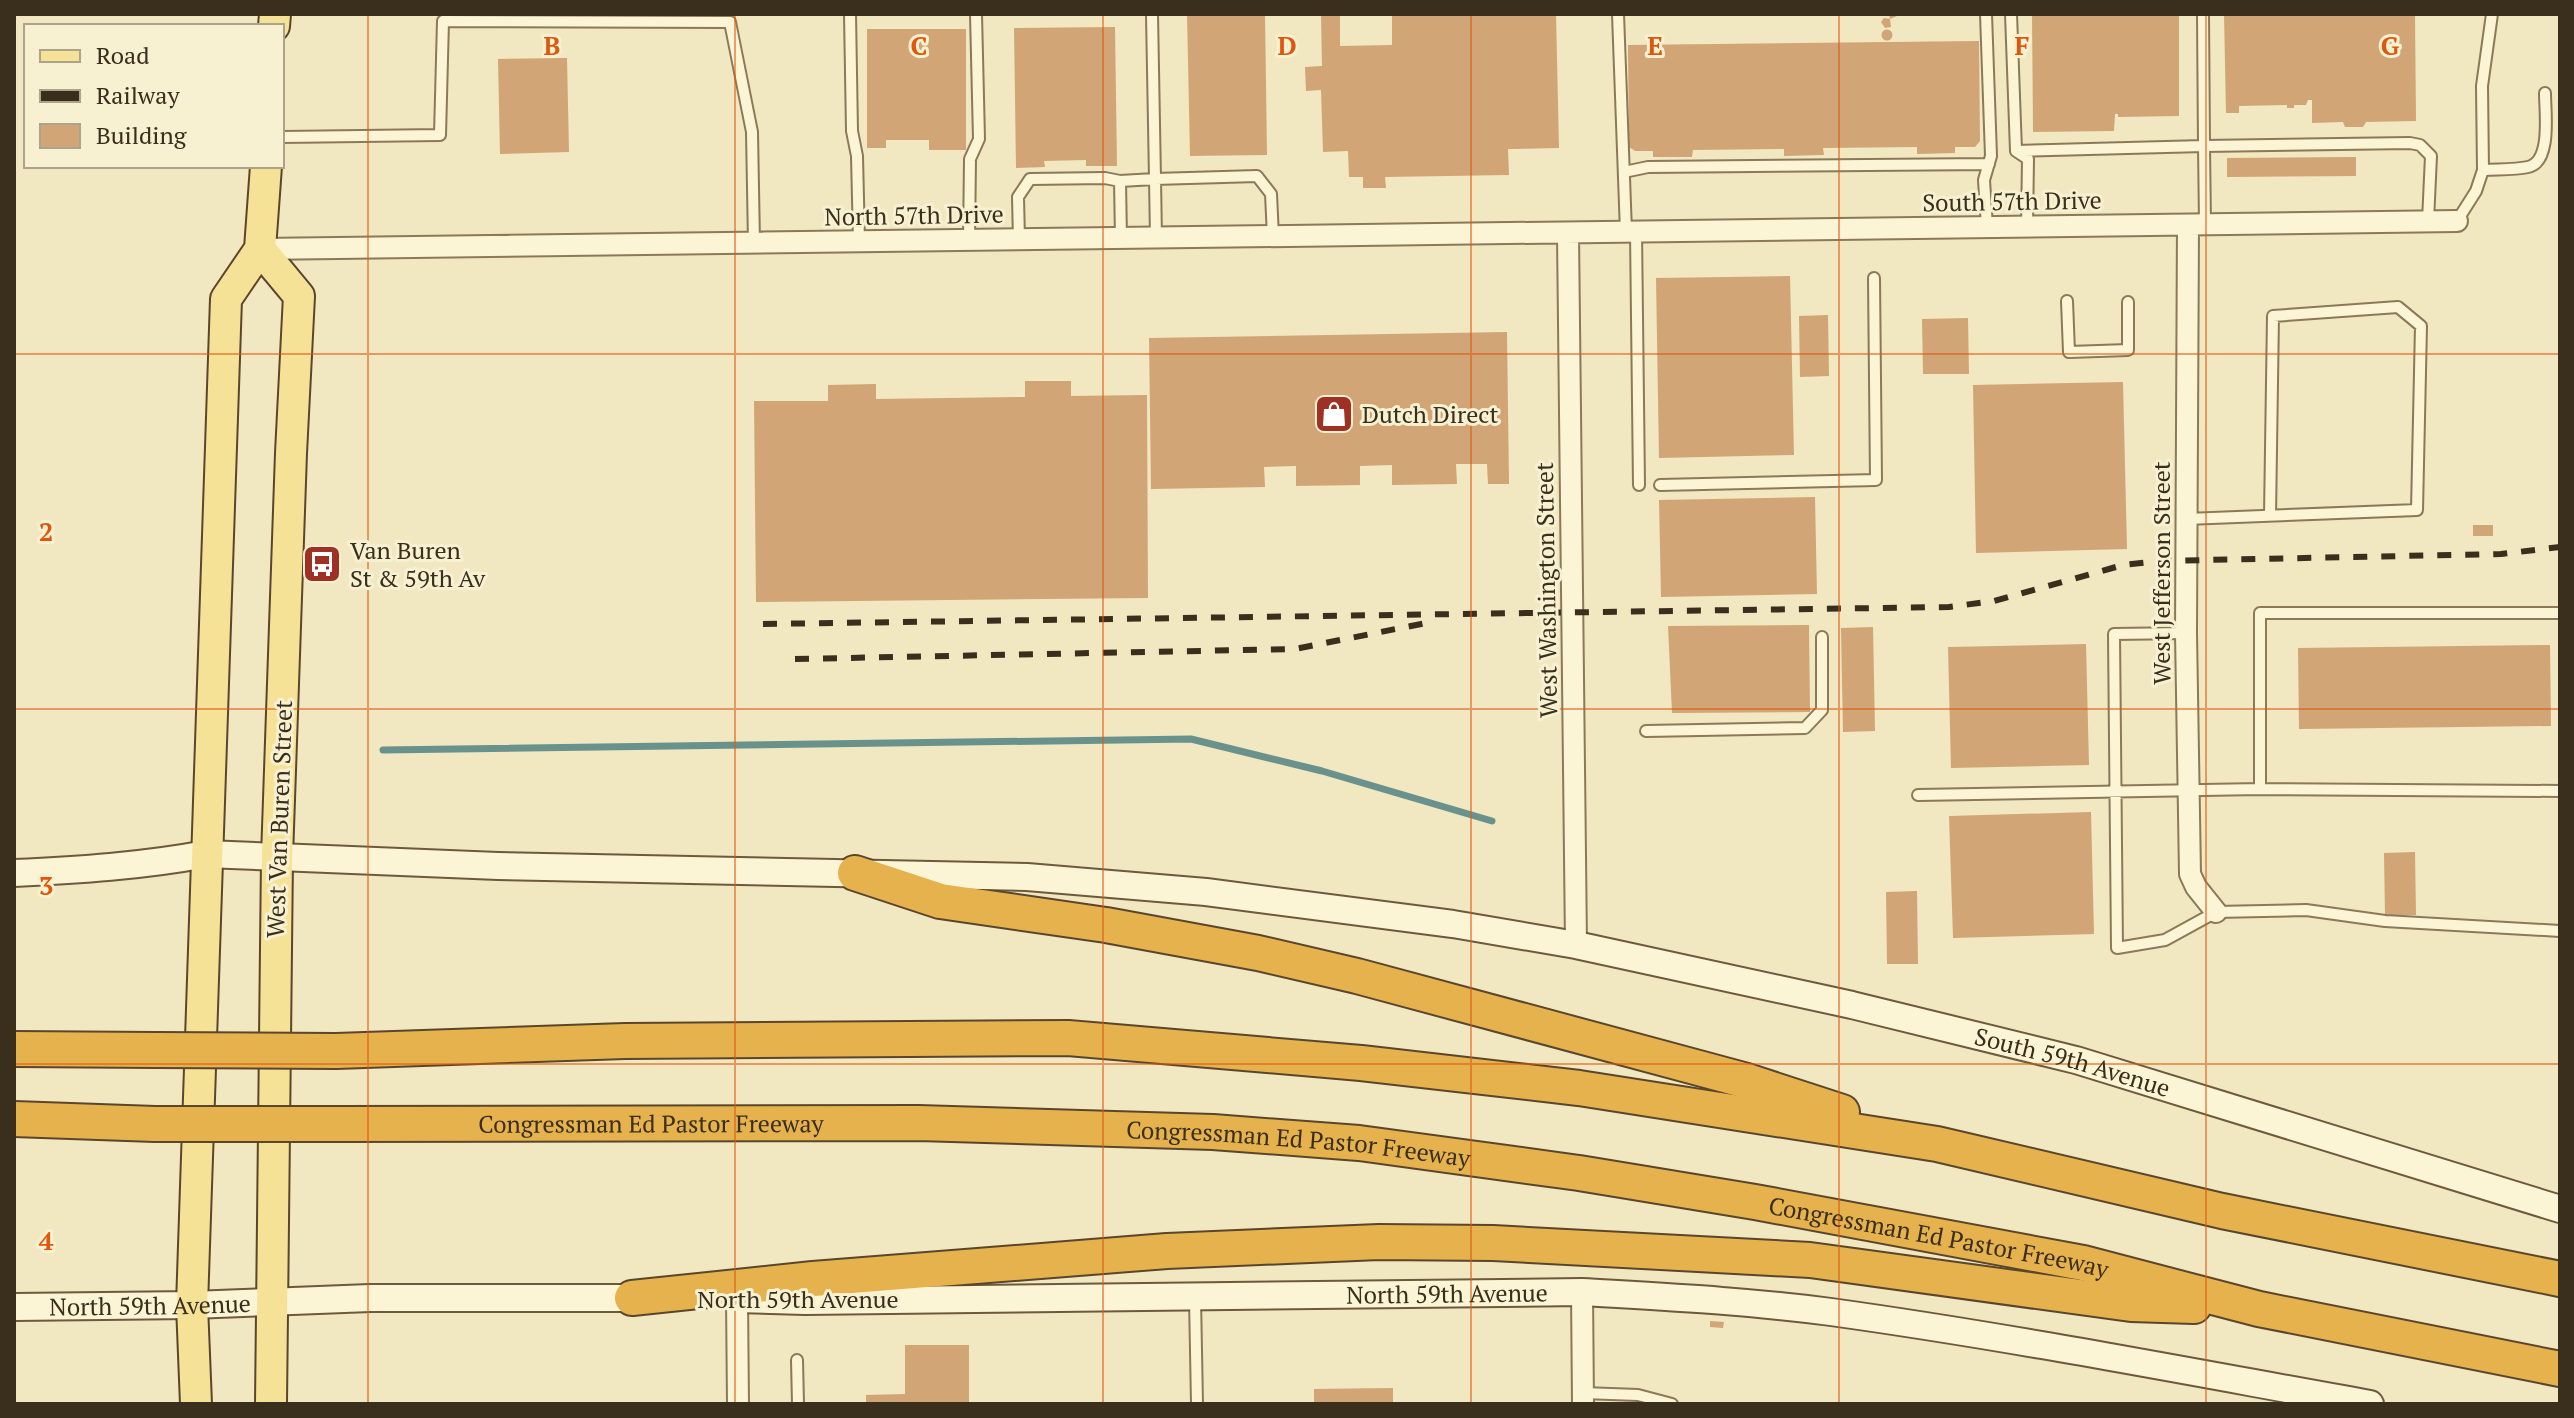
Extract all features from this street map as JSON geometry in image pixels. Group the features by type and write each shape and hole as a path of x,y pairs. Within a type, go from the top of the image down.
{"highway":[{"path":"855,873 940,901 1106,925 1258,953 1357,976 1747,1081 1937,1144"},
{"path":"14,1049 336,1051 625,1041 1068,1038 1361,1063 1579,1088 1937,1144 2222,1211 2560,1279"},
{"name":"Congressman Ed Pastor Freeway","path":"14,1119 155,1124 918,1123 1213,1132 1359,1143 1579,1173 2083,1263 2259,1309 2560,1369"},
{"path":"632,1298 813,1279 1167,1251 1379,1242 1493,1243 1810,1260 2131,1304 2259,1309"}],"main road":[{"path":"196,1404 192,1305 226,299 260,249 266,168"},
{"name":"West Van Buren Street","path":"260,249 299,296 277,857 271,1404"},
{"path":"14,873 130,866 206,854 498,866 1027,877 1206,892 1380,914 1576,945"},
{"name":"South 59th Avenue","path":"1576,945 1852,1005 2076,1060 2560,1209"},
{"path":"1582,1292 1716,1300 1830,1312 2016,1341 2370,1404"},
{"name":"North 59th Avenue","path":"14,1307 192,1305 370,1298 805,1301 1582,1292"}],"street":[{"name":"South 57th Drive","path":"1568,234 2457,221"},
{"name":"West Jefferson Street","path":"2197,225 2186,519 2190,874 2216,912"},
{"name":"North 57th Drive","path":"260,249 1568,234"},
{"name":"West Washington Street","path":"1568,234 1576,945"},
{"path":"1582,1292 1583,1398"},
{"path":"737,1299 738,1404"}],"lane":[{"path":"850,14 852,131 857,156 859,242"},
{"path":"969,241 970,159 979,139 976,14"},
{"path":"1152,14 1156,238"},
{"path":"1618,14 1624,172 1631,232 1639,485"},
{"path":"1986,14 1991,156 1984,180 1987,227"},
{"path":"2011,14 2016,151"},
{"path":"2197,225 2204,146 2203,14"},
{"path":"2457,221 2476,191 2483,170 2482,86 2492,14"},
{"path":"284,137 440,135 443,21 730,22 752,132 754,243"},
{"path":"2483,170 2531,167 2538,162 2544,153 2545,93"},
{"path":"2016,151 2410,143 2420,145 2431,156 2428,221"},
{"path":"2016,151 2028,159 2027,227"},
{"path":"1624,172 1648,167 1989,164"},
{"path":"1019,240 1018,197 1030,179 1105,178 1120,181 1257,176 1271,194 1273,237"},
{"path":"1120,181 1121,239"},
{"path":"1660,485 1876,480 1874,278"},
{"path":"2067,301 2069,352 2128,350 2128,302"},
{"path":"2186,519 2270,516 2417,510 2421,326 2398,307 2273,316 2270,516"},
{"path":"2260,789 2260,613 2560,613"},
{"path":"2186,633 2114,634 2117,948 2165,940 2216,912 2306,910 2385,921 2560,931"},
{"path":"1646,731 1805,728 1822,710 1822,637"},
{"path":"1918,795 2260,789 2560,791"},
{"path":"1195,1296 1197,1404"},
{"path":"797,1360 798,1404"},
{"path":"1583,1398 1638,1395 1672,1404"}],"building":[{"path":"1187,14 1265,14 1267,155 1190,156"},
{"path":"1321,14 1340,14 1340,46 1392,45 1392,14 1556,14 1559,148 1508,149 1509,175 1385,177 1386,188 1363,188 1363,177 1349,177 1348,151 1323,152 1321,90 1306,91 1305,67 1322,66"},
{"path":"2032,14 2179,14 2179,116 2118,117 2115,114 2114,131 2033,132"},
{"path":"2224,14 2415,14 2416,121 2366,122 2363,127 2345,127 2343,122 2312,123 2312,100 2308,100 2306,105 2294,105 2294,108 2287,108 2287,105 2239,106 2239,113 2226,113"},
{"path":"1884,18 1890,19 1891,27 1885,28 1881,22"},
{"path":"1115,27 1117,166 1086,166 1086,160 1044,161 1045,167 1016,168 1014,28"},
{"path":"867,29 966,29 966,150 929,150 929,140 886,140 886,148 867,148"},
{"path":"1887,30 1892,35 1887,40 1882,35"},
{"path":"1979,41 1980,141 1975,147 1955,147 1955,153 1917,154 1917,147 1823,148 1824,155 1784,156 1784,149 1693,150 1692,157 1653,157 1653,151 1635,151 1629,147 1628,45"},
{"path":"567,58 569,152 500,154 498,59"},
{"path":"2356,157 2356,176 2227,177 2227,158"},
{"path":"1790,276 1794,455 1659,458 1656,278"},
{"path":"1828,315 1829,376 1800,377 1799,316"},
{"path":"1968,318 1969,374 1923,374 1922,319"},
{"path":"1507,332 1509,484 1488,484 1487,464 1456,464 1457,484 1392,485 1392,465 1360,466 1360,485 1296,486 1296,466 1264,467 1265,487 1151,489 1149,338"},
{"path":"1025,381 1071,381 1071,396 1147,395 1148,598 756,602 754,401 828,401 828,385 876,384 876,399 1025,397"},
{"path":"2123,382 2127,549 1976,553 1973,385"},
{"path":"1815,497 1817,594 1661,597 1659,500"},
{"path":"2473,525 2493,525 2493,536 2473,536"},
{"path":"1809,625 1810,712 1672,713 1668,626"},
{"path":"1873,627 1875,731 1843,732 1841,628"},
{"path":"2086,644 2089,765 1951,768 1948,647"},
{"path":"2550,645 2551,726 2299,729 2298,648"},
{"path":"2091,812 2094,934 1953,938 1949,816"},
{"path":"2415,852 2416,915 2385,915 2384,853"},
{"path":"1917,891 1918,964 1887,964 1886,892"},
{"path":"1710,1321 1724,1322 1723,1328 1710,1327"},
{"path":"905,1345 969,1345 969,1404 866,1404 866,1395 905,1394"},
{"path":"1393,1388 1393,1404 1314,1404 1314,1389"}],"waterway":[{"path":"383,750 1191,739 1322,771 1492,821"}],"railway":[{"path":"763,624 1949,607 1994,601 2123,565 2158,561 2501,554 2560,547"},
{"path":"795,659 1295,649 1426,623"}],"place":[{"name":"Dutch Direct","path":"1334,414"},
{"name":"Van Buren St & 59th Av","path":"322,564"}]}
